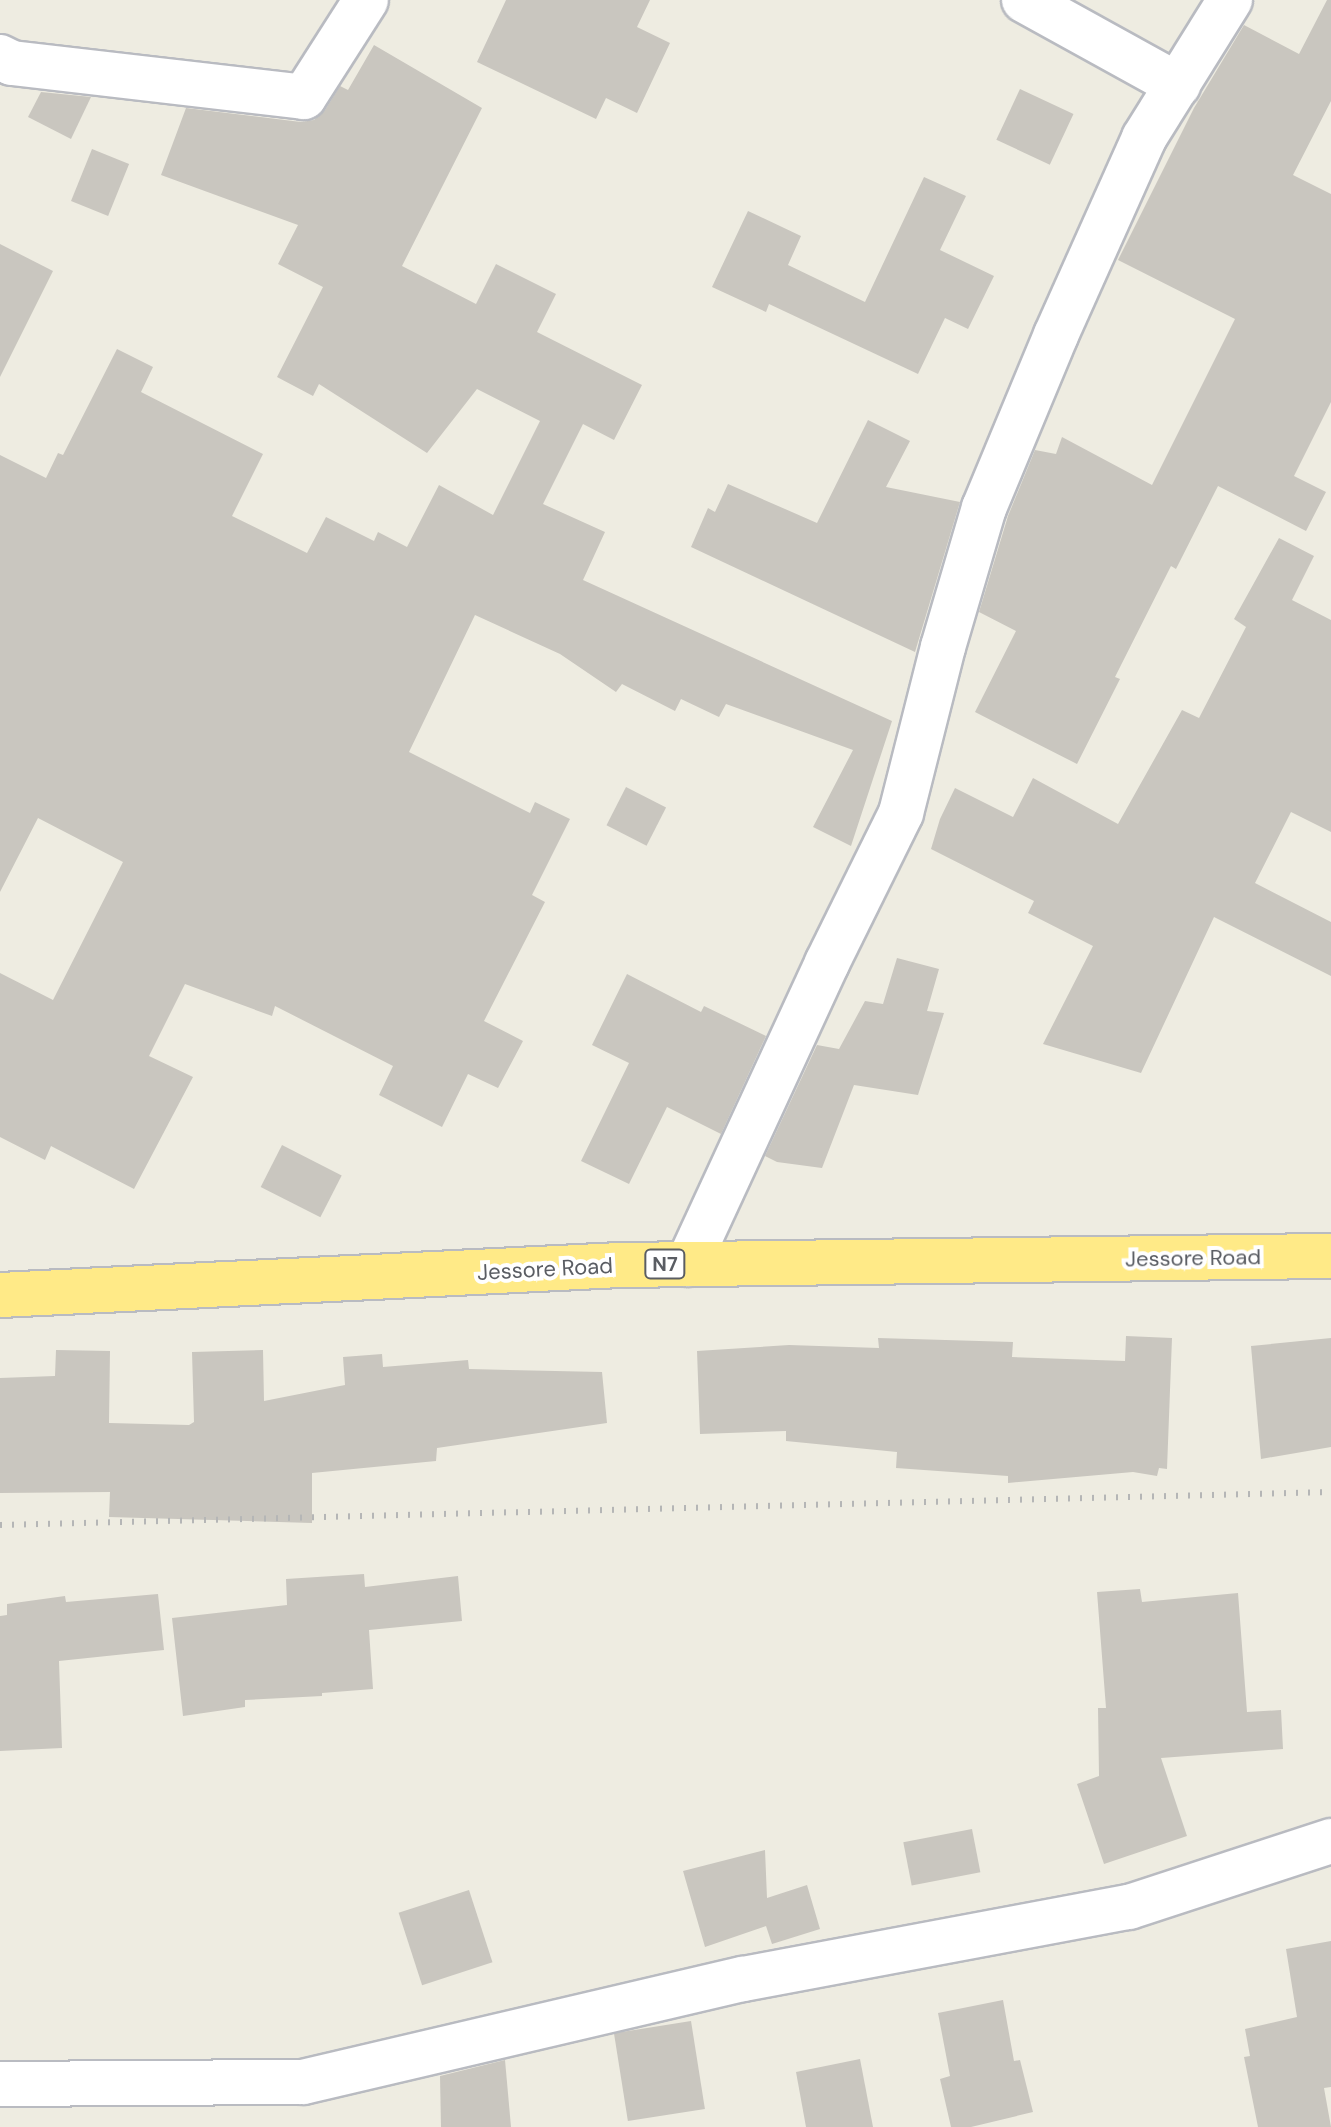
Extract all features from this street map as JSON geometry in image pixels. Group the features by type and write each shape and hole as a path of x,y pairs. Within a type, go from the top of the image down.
{"highway":[{"name":"Jessore Road","path":"0,1295 688,1264 1331,1256"}],"street":[{"path":"0,57 12,63 304,97 366,0"},
{"path":"1024,0 1178,85"},
{"path":"688,1264 827,963 901,813 984,508 1144,138 1230,0"},
{"path":"0,2084 303,2082 743,1979 1129,1907 1331,1841"}],"building":[{"path":"506,0 650,0 637,27 670,43 637,113 606,98 596,119 477,62"},
{"path":"1327,0 1331,0 1331,101 1293,175 1331,194 1331,402 1294,476 1326,492 1306,531 1218,486 1176,569 1171,566 1115,677 1120,679 1077,764 975,712 1016,631 979,612 1008,516 1035,450 1056,454 1062,437 1152,485 1235,319 1118,260 1194,108 1244,25 1299,54"},
{"path":"374,45 482,108 402,266 476,304 496,264 556,294 537,332 642,385 614,440 583,424 543,504 605,532 583,580 892,721 851,846 813,827 853,750 726,704 719,717 681,699 675,711 622,684 616,692 560,654 475,615 409,752 530,813 535,802 570,819 532,895 545,902 484,1021 523,1041 498,1088 468,1074 442,1127 379,1095 393,1066 275,1006 272,1016 185,984 149,1056 193,1077 134,1189 51,1146 45,1160 0,1137 0,973 53,1000 123,862 38,818 0,892 0,455 46,478 58,453 63,455 117,349 153,367 141,392 263,454 232,516 307,553 326,517 374,541 378,532 407,547 439,485 493,515 540,421 477,389 427,453 319,384 313,396 277,377 323,287 278,264 298,225 161,175 186,108 301,122 314,120 325,110 340,86 348,90"},
{"path":"1020,89 1073,114 1050,165 996,140"},
{"path":"41,92 91,97 71,139 28,117"},
{"path":"92,149 129,164 108,216 71,201"},
{"path":"924,177 966,196 940,250 994,276 968,329 945,318 918,374 769,304 766,312 712,287 748,211 801,236 788,265 865,302"},
{"path":"0,244 53,271 0,377"},
{"path":"868,420 910,441 886,487 960,502 915,652 691,547 708,508 715,512 728,484 817,523"},
{"path":"1279,538 1314,556 1292,600 1331,620 1331,832 1291,812 1255,883 1331,922 1331,976 1214,917 1141,1073 1043,1044 1093,946 1028,913 1034,901 931,849 940,819 955,788 1013,817 1033,778 1118,824 1182,710 1199,718 1246,627 1234,619"},
{"path":"626,787 666,807 647,846 606,825"},
{"path":"897,958 939,969 927,1011 944,1013 918,1095 854,1085 822,1168 777,1162 765,1156 817,1045 839,1049 865,1001 883,1004"},
{"path":"627,974 701,1012 704,1006 766,1036 721,1134 667,1107 629,1184 581,1161 629,1063 592,1045"},
{"path":"282,1145 342,1175 320,1217 261,1187"},
{"path":"1126,1336 1172,1338 1167,1469 1159,1468 1157,1476 1133,1472 1008,1483 1008,1476 896,1468 897,1452 786,1441 786,1431 700,1434 697,1351 789,1345 879,1348 878,1338 1013,1342 1012,1357 1125,1361"},
{"path":"1331,1338 1331,1447 1261,1459 1251,1346"},
{"path":"56,1350 110,1351 109,1423 189,1425 194,1422 192,1352 263,1350 264,1401 345,1385 343,1357 382,1354 383,1367 468,1360 469,1369 602,1372 607,1423 437,1448 436,1461 312,1473 312,1523 109,1517 110,1492 0,1493 0,1378 55,1376"},
{"path":"364,1574 365,1587 458,1576 462,1621 369,1630 373,1689 322,1693 322,1696 245,1700 245,1707 183,1716 172,1618 287,1605 286,1579"},
{"path":"1140,1589 1142,1602 1238,1593 1247,1712 1281,1710 1283,1749 1161,1758 1187,1836 1104,1864 1077,1784 1099,1776 1098,1708 1106,1708 1097,1592"},
{"path":"158,1594 164,1650 59,1661 62,1748 0,1751 0,1616 7,1615 7,1604 65,1596 66,1602"},
{"path":"972,1829 980,1872 912,1886 903,1842"},
{"path":"765,1850 767,1898 807,1885 820,1929 772,1944 766,1926 705,1947 683,1871"},
{"path":"469,1890 492,1962 422,1985 399,1913"},
{"path":"1331,1941 1331,2087 1324,2088 1331,2127 1258,2127 1244,2057 1250,2056 1245,2029 1297,2017 1286,1949"},
{"path":"1003,2000 1014,2061 1020,2060 1033,2112 971,2127 951,2127 940,2079 950,2076 938,2013"},
{"path":"691,2021 705,2109 628,2121 614,2033"},
{"path":"860,2059 873,2127 806,2127 796,2072"},
{"path":"505,2060 511,2127 441,2127 440,2076"}],"railway":[{"path":"0,1525 1331,1492"}]}
